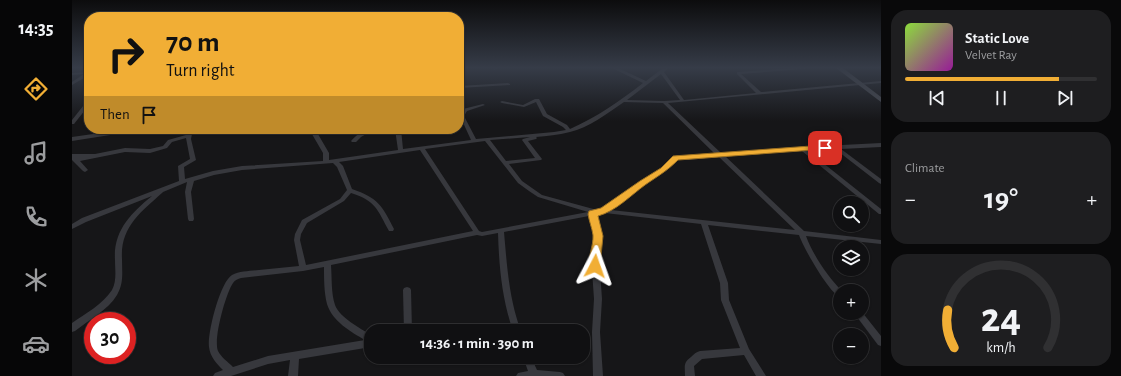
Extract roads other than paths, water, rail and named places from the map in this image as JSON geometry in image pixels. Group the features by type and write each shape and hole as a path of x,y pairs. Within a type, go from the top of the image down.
{"street":[{"path":"464,87 483,86"},
{"path":"505,163 539,159 525,140 569,131 590,122 623,101 643,86"},
{"path":"674,86 683,101"},
{"path":"751,86 759,93"},
{"path":"623,101 683,101 842,86"},
{"path":"861,86 881,100"},
{"path":"502,102 524,106 537,100 545,115 565,126 569,131"},
{"path":"664,102 802,233 803,238 810,250 833,284"},
{"path":"464,112 483,104"},
{"path":"72,123 84,108"},
{"path":"464,120 474,141"},
{"path":"72,139 107,134"},
{"path":"315,134 326,153 326,162"},
{"path":"354,141 363,134"},
{"path":"399,134 401,151"},
{"path":"72,225 182,182 232,170 335,161 486,139 554,134"},
{"path":"73,158 95,156 125,150 150,151 165,147 170,141 188,136 193,160 181,166 182,182"},
{"path":"486,139 520,182 540,196 598,212 704,222 881,242"},
{"path":"231,371 218,358 212,347 220,306 231,279 240,274 303,268 477,233 482,234 501,231 598,212 664,170 679,156 688,158 803,149 881,145"},
{"path":"835,147 881,182"},
{"path":"421,148 477,233"},
{"path":"803,149 881,212"},
{"path":"73,158 85,170"},
{"path":"335,161 340,166 350,190 366,196 379,205 391,229"},
{"path":"191,179 188,192 191,218"},
{"path":"72,328 112,296 118,286 118,244 120,236 126,224 137,212 165,189"},
{"path":"303,268 297,240 298,234 304,222 342,200 350,190"},
{"path":"598,212 598,236 595,256 598,299 596,332 598,376"},
{"path":"704,222 724,283 725,300 746,351 761,376"},
{"path":"501,231 502,261 510,314 514,324"},
{"path":"327,263 331,306 337,315 364,335"},
{"path":"407,290 408,324"},
{"path":"864,320 881,342"},
{"path":"218,376 268,360 295,357 364,344"},
{"path":"690,376 689,364 700,355 746,351"},
{"path":"293,376 295,357"},
{"path":"530,364 534,375"},
{"path":"521,376 560,376"}]}
